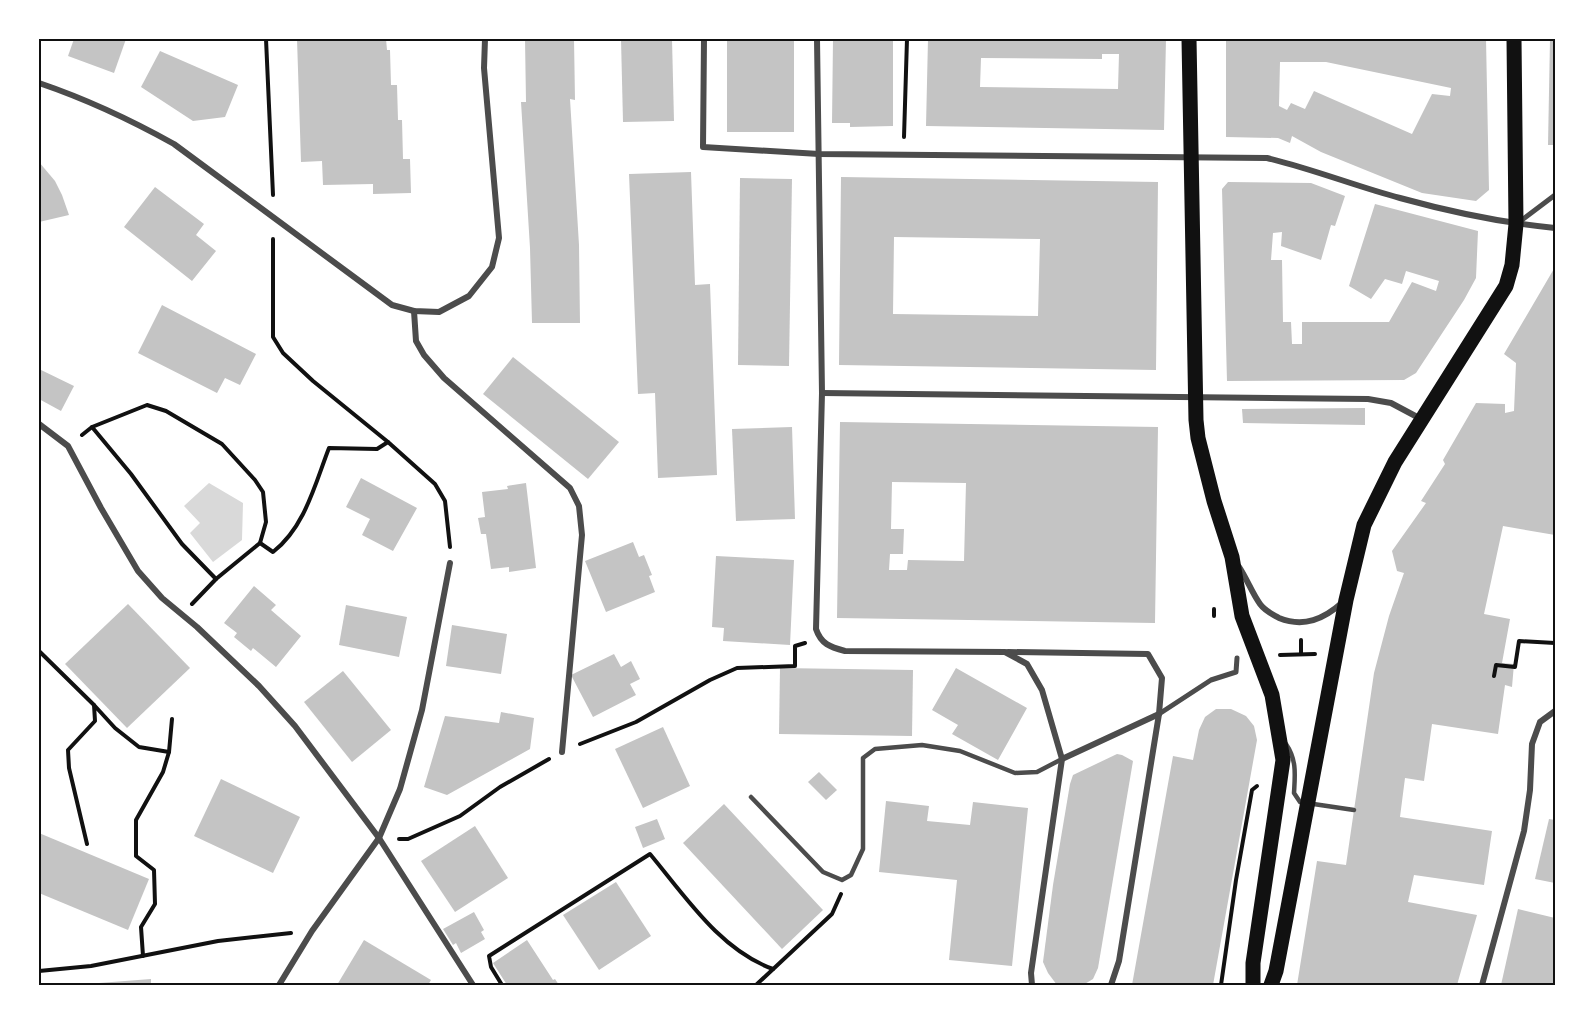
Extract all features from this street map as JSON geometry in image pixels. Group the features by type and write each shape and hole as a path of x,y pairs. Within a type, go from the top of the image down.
{"main road":[{"path":"1189,39 1195,398 1198,438 1214,501 1232,557 1242,616 1272,695 1283,760 1252,963 1253,985"},
{"path":"1271,985 1276,970 1346,600 1364,525 1395,462 1506,286 1512,265 1516,224 1514,39"}],"street":[{"path":"39,83 144,128 174,144 392,305 414,311 440,312 469,296 492,267 499,238 484,68 485,39"},
{"path":"704,39 703,147 819,154 1267,158 1305,167 1400,198 1516,224 1555,228"},
{"path":"818,39 822,393 816,629 820,639 831,648 845,651 1148,654 1162,678 1159,714 1119,961 1111,985"},
{"path":"1516,224 1555,195"},
{"path":"414,311 416,341 424,355 444,378 570,488 579,506 582,535 561,752"},
{"path":"822,393 1368,399 1391,403 1421,420"},
{"path":"39,424 68,446 138,571 162,598 259,686 295,726 378,838 473,985"},
{"path":"1232,557 1260,604 1270,614 1301,623 1312,622 1346,600"},
{"path":"279,985 312,930 378,838 400,789 422,710 450,563"},
{"path":"1005,652 1027,664 1042,690 1062,759 1031,973 1032,985"},
{"path":"1062,759 1159,714 1211,680 1236,672 1237,658"},
{"path":"1482,985 1524,831 1530,790 1532,744 1539,722 1555,711"}],"lane":[{"path":"1279,732 1292,752 1296,770 1294,793 1300,802 1354,810"},
{"path":"751,797 824,872 842,880 851,875 863,849 863,758 875,749 922,745 960,751 1015,773 1037,772 1062,759"}],"path":[{"path":"266,39 273,196"},
{"path":"904,154 907,39"},
{"path":"273,239 273,337 283,352 313,381 435,484 445,501 450,563"},
{"path":"68,446 92,427 147,405 193,425 222,444 255,480 263,492 266,522 260,543 216,579 181,615"},
{"path":"92,427 131,474 182,544 216,579"},
{"path":"260,543 273,552 287,540 303,515 328,448 376,449 388,442"},
{"path":"1214,616 1215,609"},
{"path":"1301,636 1301,654"},
{"path":"1494,676 1496,665 1515,667 1519,641 1555,643"},
{"path":"408,839 460,816 500,787 561,752 636,722 710,680 737,668 795,666 795,646"},
{"path":"39,651 114,728 138,747 169,752"},
{"path":"1279,655 1321,653"},
{"path":"87,844 69,768 68,750 95,721 94,705"},
{"path":"143,956 141,927 155,904 154,870 136,855 136,820 163,772 169,752 172,719"},
{"path":"1214,979 1221,982 1252,790 1261,781"},
{"path":"502,985 491,967 489,956 650,854 710,926 754,962 773,969"},
{"path":"756,985 831,914 851,875"},
{"path":"39,971 91,966 218,941 312,930"}],"shaded area":[{"path":"209,483 243,503 242,540 213,562 190,533 200,523 184,506"}],"building":[{"path":"74,39 126,39 114,73 68,56"},
{"path":"297,39 386,39 387,50 390,50 391,85 397,85 398,120 402,120 403,159 410,159 411,193 373,194 373,184 323,185 322,161 301,162"},
{"path":"525,39 574,39 575,100 570,99 579,245 580,323 532,323 521,102 526,102"},
{"path":"621,39 672,39 674,121 623,122"},
{"path":"727,39 794,39 794,132 727,132"},
{"path":"833,39 893,39 893,126 850,127 850,123 832,123"},
{"path":"928,39 1166,39 1164,130 926,126","holes":["1102,54 1119,54 1118,89 980,87 981,58 1102,59"]},
{"path":"1226,39 1486,39 1489,190 1476,201 1422,193 1321,152 1292,136 1290,143 1278,138 1226,137","holes":["1280,62 1326,62 1451,88 1450,96 1432,94 1412,134 1314,91 1305,109 1291,103 1287,110 1279,106"]},
{"path":"1550,39 1555,39 1555,145 1548,145"},
{"path":"160,51 238,85 225,117 193,121 141,87"},
{"path":"39,162 55,181 69,215 39,222"},
{"path":"691,172 695,285 710,284 717,475 658,478 655,393 638,394 629,174"},
{"path":"841,177 1158,182 1156,370 839,365","holes":["894,237 1040,239 1038,316 893,314"]},
{"path":"740,178 792,179 789,366 738,365"},
{"path":"1228,182 1311,183 1345,196 1335,226 1331,225 1321,260 1281,246 1282,232 1273,233 1271,260 1282,260 1283,322 1291,322 1292,344 1302,344 1302,322 1389,322 1412,282 1436,291 1439,281 1406,271 1402,284 1385,279 1371,299 1349,286 1375,204 1478,231 1476,278 1416,373 1404,380 1227,381 1222,189"},
{"path":"155,187 204,224 196,235 216,251 192,281 124,227"},
{"path":"1555,267 1555,535 1503,526 1484,614 1510,619 1502,663 1514,664 1512,687 1505,685 1498,734 1432,724 1424,781 1405,778 1400,817 1492,831 1484,885 1414,875 1408,902 1477,915 1457,985 1297,985 1317,861 1346,865 1374,673 1389,616 1404,573 1397,571 1392,551 1426,503 1421,501 1445,464 1443,460 1476,403 1505,404 1505,413 1514,411 1516,363 1504,354"},
{"path":"162,305 256,354 240,385 225,378 217,393 138,353"},
{"path":"513,357 619,442 588,479 483,394"},
{"path":"39,369 74,386 61,411 39,399"},
{"path":"1365,408 1365,425 1243,423 1242,409"},
{"path":"840,422 1158,427 1155,623 837,618","holes":["892,482 966,483 964,561 908,560 907,570 889,570 890,554 903,554 904,529 891,529"]},
{"path":"792,427 795,519 736,521 732,429"},
{"path":"361,478 417,508 393,551 362,535 370,519 346,507"},
{"path":"526,483 536,568 509,572 509,567 491,569 486,534 481,534 478,518 485,517 482,492 508,489 507,486"},
{"path":"633,542 639,557 644,555 652,575 649,576 655,592 606,612 585,561"},
{"path":"716,556 794,560 790,645 723,641 724,628 712,627"},
{"path":"254,586 276,605 271,610 301,636 276,667 253,648 251,651 234,637 237,633 224,623"},
{"path":"128,604 190,668 127,728 65,664"},
{"path":"346,605 407,617 399,657 339,645"},
{"path":"452,625 507,634 501,674 446,666"},
{"path":"614,654 621,667 631,661 640,679 630,684 636,695 593,717 571,675"},
{"path":"780,668 913,670 912,736 779,734"},
{"path":"956,668 1027,708 998,760 952,734 958,725 932,710"},
{"path":"343,671 391,730 352,762 304,702"},
{"path":"1216,709 1231,709 1246,716 1254,726 1257,740 1213,985 1132,985 1173,756 1193,760 1199,730 1205,717"},
{"path":"501,712 534,718 530,749 447,795 424,787 445,716 499,723"},
{"path":"663,727 690,786 643,808 615,749"},
{"path":"1117,754 1133,761 1098,968 1093,979 1083,985 1057,985 1043,962 1070,784 1073,775"},
{"path":"819,772 837,790 826,800 808,782"},
{"path":"221,779 300,817 273,873 194,836"},
{"path":"886,801 929,806 927,821 970,825 973,802 1028,808 1012,966 949,960 957,880 879,872"},
{"path":"724,804 823,910 782,949 683,843"},
{"path":"657,819 665,839 643,848 635,827"},
{"path":"1549,819 1555,820 1555,883 1535,879"},
{"path":"475,826 508,878 455,912 421,861"},
{"path":"39,833 149,879 128,930 39,893"},
{"path":"616,882 651,936 599,970 563,915"},
{"path":"1518,909 1555,918 1555,985 1501,985"},
{"path":"474,912 484,930 481,932 485,939 461,953 456,943 453,945 443,929"},
{"path":"364,940 431,980 428,985 337,985"},
{"path":"527,940 553,980 555,979 559,985 507,985 493,963"},
{"path":"151,979 151,985 99,985 99,983"}]}
